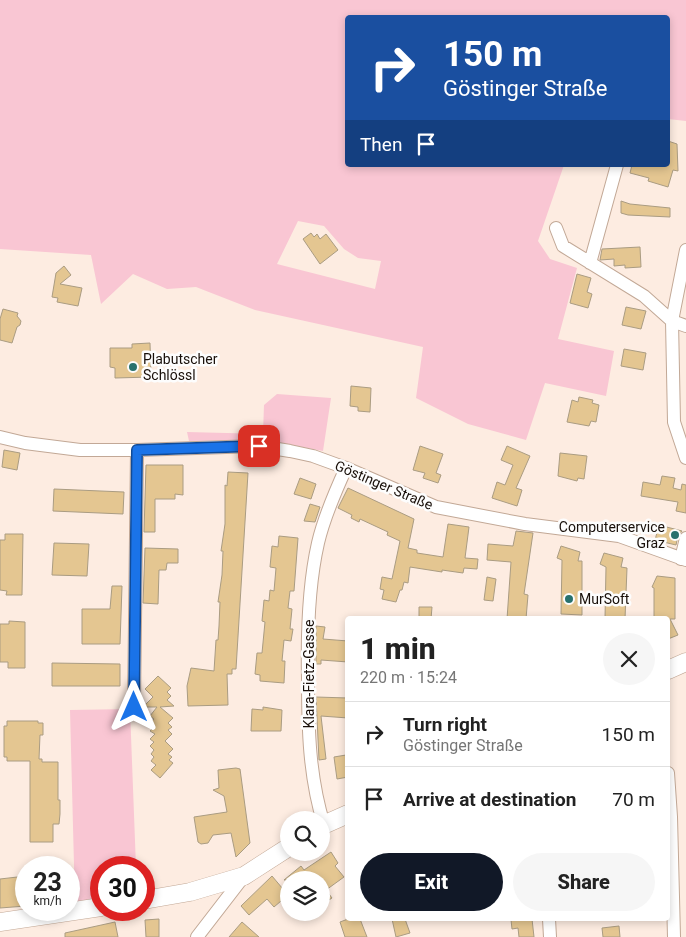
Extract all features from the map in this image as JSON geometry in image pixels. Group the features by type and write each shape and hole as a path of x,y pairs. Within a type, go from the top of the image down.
{"street":[{"path":"590,262 616,167"},
{"path":"556,228 563,246 644,296 672,320 686,326"},
{"path":"686,250 672,320 674,422 686,458"},
{"name":"Göstinger Straße","path":"0,437 24,443 80,450 259,446 313,456 346,468 436,507 525,524 619,536 684,560"},
{"path":"134,707 137,450"},
{"name":"Klara-Fietz-Gasse","path":"320,811 308,748 308,622 318,544 327,513 346,468"},
{"path":"684,560 686,538"},
{"path":"670,669 686,662"},
{"path":"670,802 674,937"},
{"path":"330,822 345,815"},
{"path":"155,898 190,892 244,876 280,853"},
{"path":"197,937 244,876"},
{"path":"0,922 90,908"},
{"path":"549,921 550,937"}],"shaded area":[{"path":"0,0 686,0 686,121 670,119 670,15 345,15 345,167 563,167 538,241 550,259 577,268 558,339 614,351 606,396 545,383 526,440 468,424 416,398 423,347 255,310 196,287 167,289 133,274 101,304 91,255 0,249","holes":["298,221 324,226 344,249 358,258 381,261 375,289 277,264"]},
{"path":"277,394 331,398 323,451 264,440 189,441 187,432 263,434 264,405"},
{"path":"130,709 136,856 90,856 90,902 80,903 80,856 74,856 70,710"}],"building":[{"path":"670,142 677,144 678,171 673,170 668,187 648,181 649,178 630,173 632,167 670,167"},
{"path":"621,201 630,204 670,208 670,217 621,213"},
{"path":"311,233 314,237 317,234 320,239 326,234 338,250 320,264 303,239"},
{"path":"640,247 641,267 625,268 625,265 614,266 614,259 600,260 602,249"},
{"path":"64,266 71,275 60,284 82,288 78,306 57,302 58,298 52,297 56,273"},
{"path":"577,274 591,278 587,292 592,294 588,308 570,303"},
{"path":"626,307 646,311 641,329 622,325"},
{"path":"3,309 18,313 17,316 21,321 12,343 0,340 0,319"},
{"name":"Plabutscher Schlössl","path":"150,343 151,377 115,378 115,368 110,367 110,348 132,348 132,344"},
{"path":"624,349 646,353 643,370 621,366"},
{"path":"351,386 371,388 370,412 358,411 358,407 350,406"},
{"path":"579,397 593,400 592,403 599,405 596,422 591,421 589,426 567,422 572,400 578,402"},
{"path":"420,446 443,454 436,473 441,475 438,483 423,478 425,473 413,470"},
{"path":"507,446 530,456 516,488 522,490 517,506 492,498 497,482 505,485 513,465 501,460"},
{"path":"4,450 20,453 17,470 2,467"},
{"path":"560,453 587,456 584,479 578,478 577,481 558,476"},
{"path":"146,465 183,465 183,495 175,494 175,499 155,499 155,532 144,532"},
{"path":"228,472 248,473 236,669 232,669 232,674 227,674 228,705 188,706 187,686 191,668 214,671 219,626 220,602 218,602 222,575 223,551 221,551 225,524 225,485 227,486"},
{"path":"662,476 675,478 673,488 681,490 682,484 686,485 686,513 676,511 678,502 641,496 643,482 660,485"},
{"path":"300,478 316,484 311,499 294,494"},
{"path":"348,488 414,519 408,548 417,550 417,553 443,557 448,524 469,527 465,558 478,559 477,569 464,568 463,573 410,567 408,583 404,582 396,602 382,599 384,590 380,589 382,577 392,579 400,541 387,535 388,532 360,519 359,522 351,518 352,515 338,508"},
{"path":"54,489 124,492 123,514 53,511"},
{"path":"310,504 320,507 315,522 304,521"},
{"path":"659,525 682,531 678,536 676,545 655,540"},
{"path":"516,531 533,533 524,594 528,595 526,616 507,616 511,562 487,560 488,544 513,546"},
{"path":"5,534 23,534 22,595 6,595 7,591 0,590 0,540 5,540"},
{"path":"279,536 298,538 294,591 290,591 288,608 292,609 290,629 293,629 291,641 284,640 282,661 285,661 284,683 260,681 260,675 255,674 257,653 262,653 265,622 262,621 264,600 269,601 270,590 274,591 276,568 270,567 272,546 278,547"},
{"path":"54,543 89,544 87,576 52,575"},
{"path":"561,546 580,552 578,561 582,561 582,615 561,614 562,560 557,558"},
{"path":"145,548 178,549 178,563 167,563 166,570 159,570 158,604 143,603"},
{"path":"604,553 623,558 621,567 627,568 625,616 605,616 606,567 600,564"},
{"path":"657,576 675,578 675,619 670,619 670,616 654,616 654,588 652,587"},
{"path":"487,577 496,579 493,601 484,600"},
{"path":"112,586 122,586 120,644 82,644 82,609 110,609"},
{"path":"419,607 432,607 431,616 419,616"},
{"path":"670,619 678,635 670,638"},
{"path":"9,621 25,622 25,668 8,668 8,662 0,662 0,624 9,624"},
{"path":"316,626 325,627 323,639 345,641 345,662 321,660 321,664 316,664"},
{"path":"52,663 120,664 120,686 52,686"},
{"path":"158,676 171,688 167,692 171,696 167,700 174,706 160,707 173,718 168,723 172,727 168,730 172,734 165,741 173,749 168,754 172,757 169,760 173,763 160,778 151,770 156,765 151,761 154,757 151,754 154,750 150,746 154,742 150,739 155,734 150,731 154,727 150,723 154,719 150,716 157,707 143,707 153,697 145,689"},
{"path":"316,697 345,698 345,718 321,716 326,759 319,760"},
{"path":"263,707 282,710 281,731 251,731 252,709 263,710"},
{"path":"7,721 38,721 38,723 43,723 43,735 40,735 39,759 42,759 42,762 58,762 60,814 59,824 53,824 53,842 30,842 30,761 7,761 7,757 4,757 4,726 7,726"},
{"path":"345,755 345,778 337,779 334,757"},
{"path":"240,769 250,843 236,857 231,833 213,835 208,843 201,844 198,842 194,817 227,812 224,796 213,790 219,788 218,770"},
{"path":"330,853 338,863 335,866 344,877 330,887 330,871 295,871 301,866 304,870 318,861 330,861"},
{"path":"272,876 280,886 280,902 274,907 267,899 249,915 241,906"},
{"path":"15,877 15,907 0,908 0,879"},
{"path":"155,919 159,919 159,937 146,937 145,921 155,921"},
{"path":"345,920 361,921 367,937 345,937 340,922"},
{"path":"392,921 406,921 410,933 396,937"},
{"path":"511,921 532,921 534,937 519,937 518,928 512,929"},
{"path":"115,922 118,937 65,937 65,933"},
{"path":"242,922 259,937 229,937"},
{"path":"619,926 620,937 603,937 602,928"}],"place":[{"name":"Plabutscher Schlössl","path":"133,367"},
{"name":"Computerservice Graz","path":"675,535"},
{"name":"MurSoft","path":"569,599"}],"route":[{"path":"134,707 137,450 259,446"}]}
